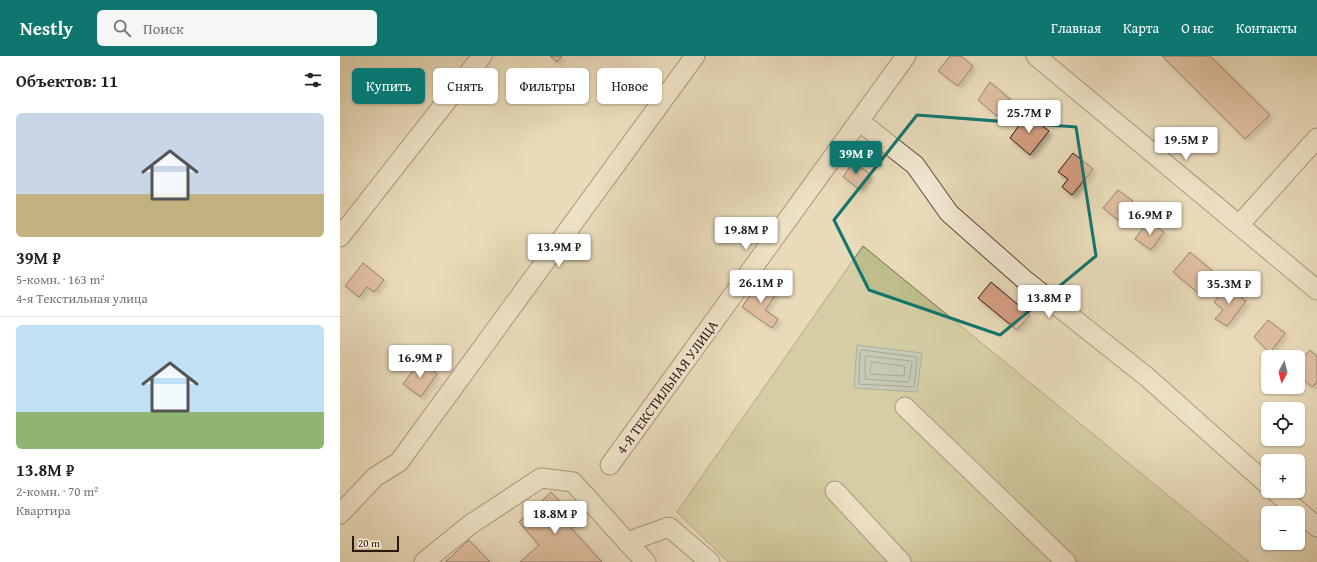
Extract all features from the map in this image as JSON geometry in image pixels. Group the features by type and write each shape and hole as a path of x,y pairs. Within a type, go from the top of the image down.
{"street":[{"path":"340,237 482,56"},
{"path":"340,514 375,477 398,462 695,56"},
{"name":"4-Я ТЕКСТИЛЬНАЯ УЛИЦА","path":"610,465 906,56"},
{"path":"1036,56 1317,290"},
{"path":"859,122 915,165 949,213 1026,281 1147,377 1261,479"},
{"path":"1239,225 1317,138"},
{"path":"905,407 1066,562"},
{"path":"424,562 471,524 541,478 573,482 646,562"},
{"path":"835,491 901,562"},
{"path":"1283,498 1317,527"},
{"path":"627,542 669,527 710,562"}],"highlighted area":[{"path":"917,115 1076,127 1096,256 1000,335 869,290 834,220"}],"green space":[{"path":"863,246 1249,562 728,562 677,512"}],"water":[{"path":"857,345 922,353 917,392 854,388"}],"building":[{"path":"550,56 562,56 557,62"},
{"path":"950,56 961,56 973,66 958,86 938,71"},
{"path":"1162,56 1210,56 1270,115 1245,139"},
{"path":"990,82 1010,99 997,116 978,100"},
{"path":"1027,114 1049,131 1030,155 1010,138"},
{"path":"1073,153 1093,169 1072,195 1062,187 1068,179 1058,172"},
{"path":"853,162 870,174 859,189 843,177"},
{"path":"1118,190 1133,201 1118,220 1103,208"},
{"path":"1148,221 1164,232 1151,250 1135,239"},
{"path":"1190,252 1215,273 1198,293 1173,272"},
{"path":"363,263 384,280 374,292 367,287 359,297 345,286"},
{"path":"759,282 776,294 765,310 778,319 772,328 742,307"},
{"path":"991,282 1030,315 1017,330 978,298"},
{"path":"1228,286 1246,301 1227,326 1215,319 1223,310 1214,302"},
{"path":"1268,320 1285,333 1272,350 1267,350 1254,337"},
{"path":"1310,350 1317,356 1317,382 1312,387 1305,380 1305,355"},
{"path":"420,361 437,374 421,397 403,384"},
{"path":"551,492 577,520 569,526 602,562 520,562 539,545 519,522"},
{"path":"469,540 490,562 445,562"}]}
